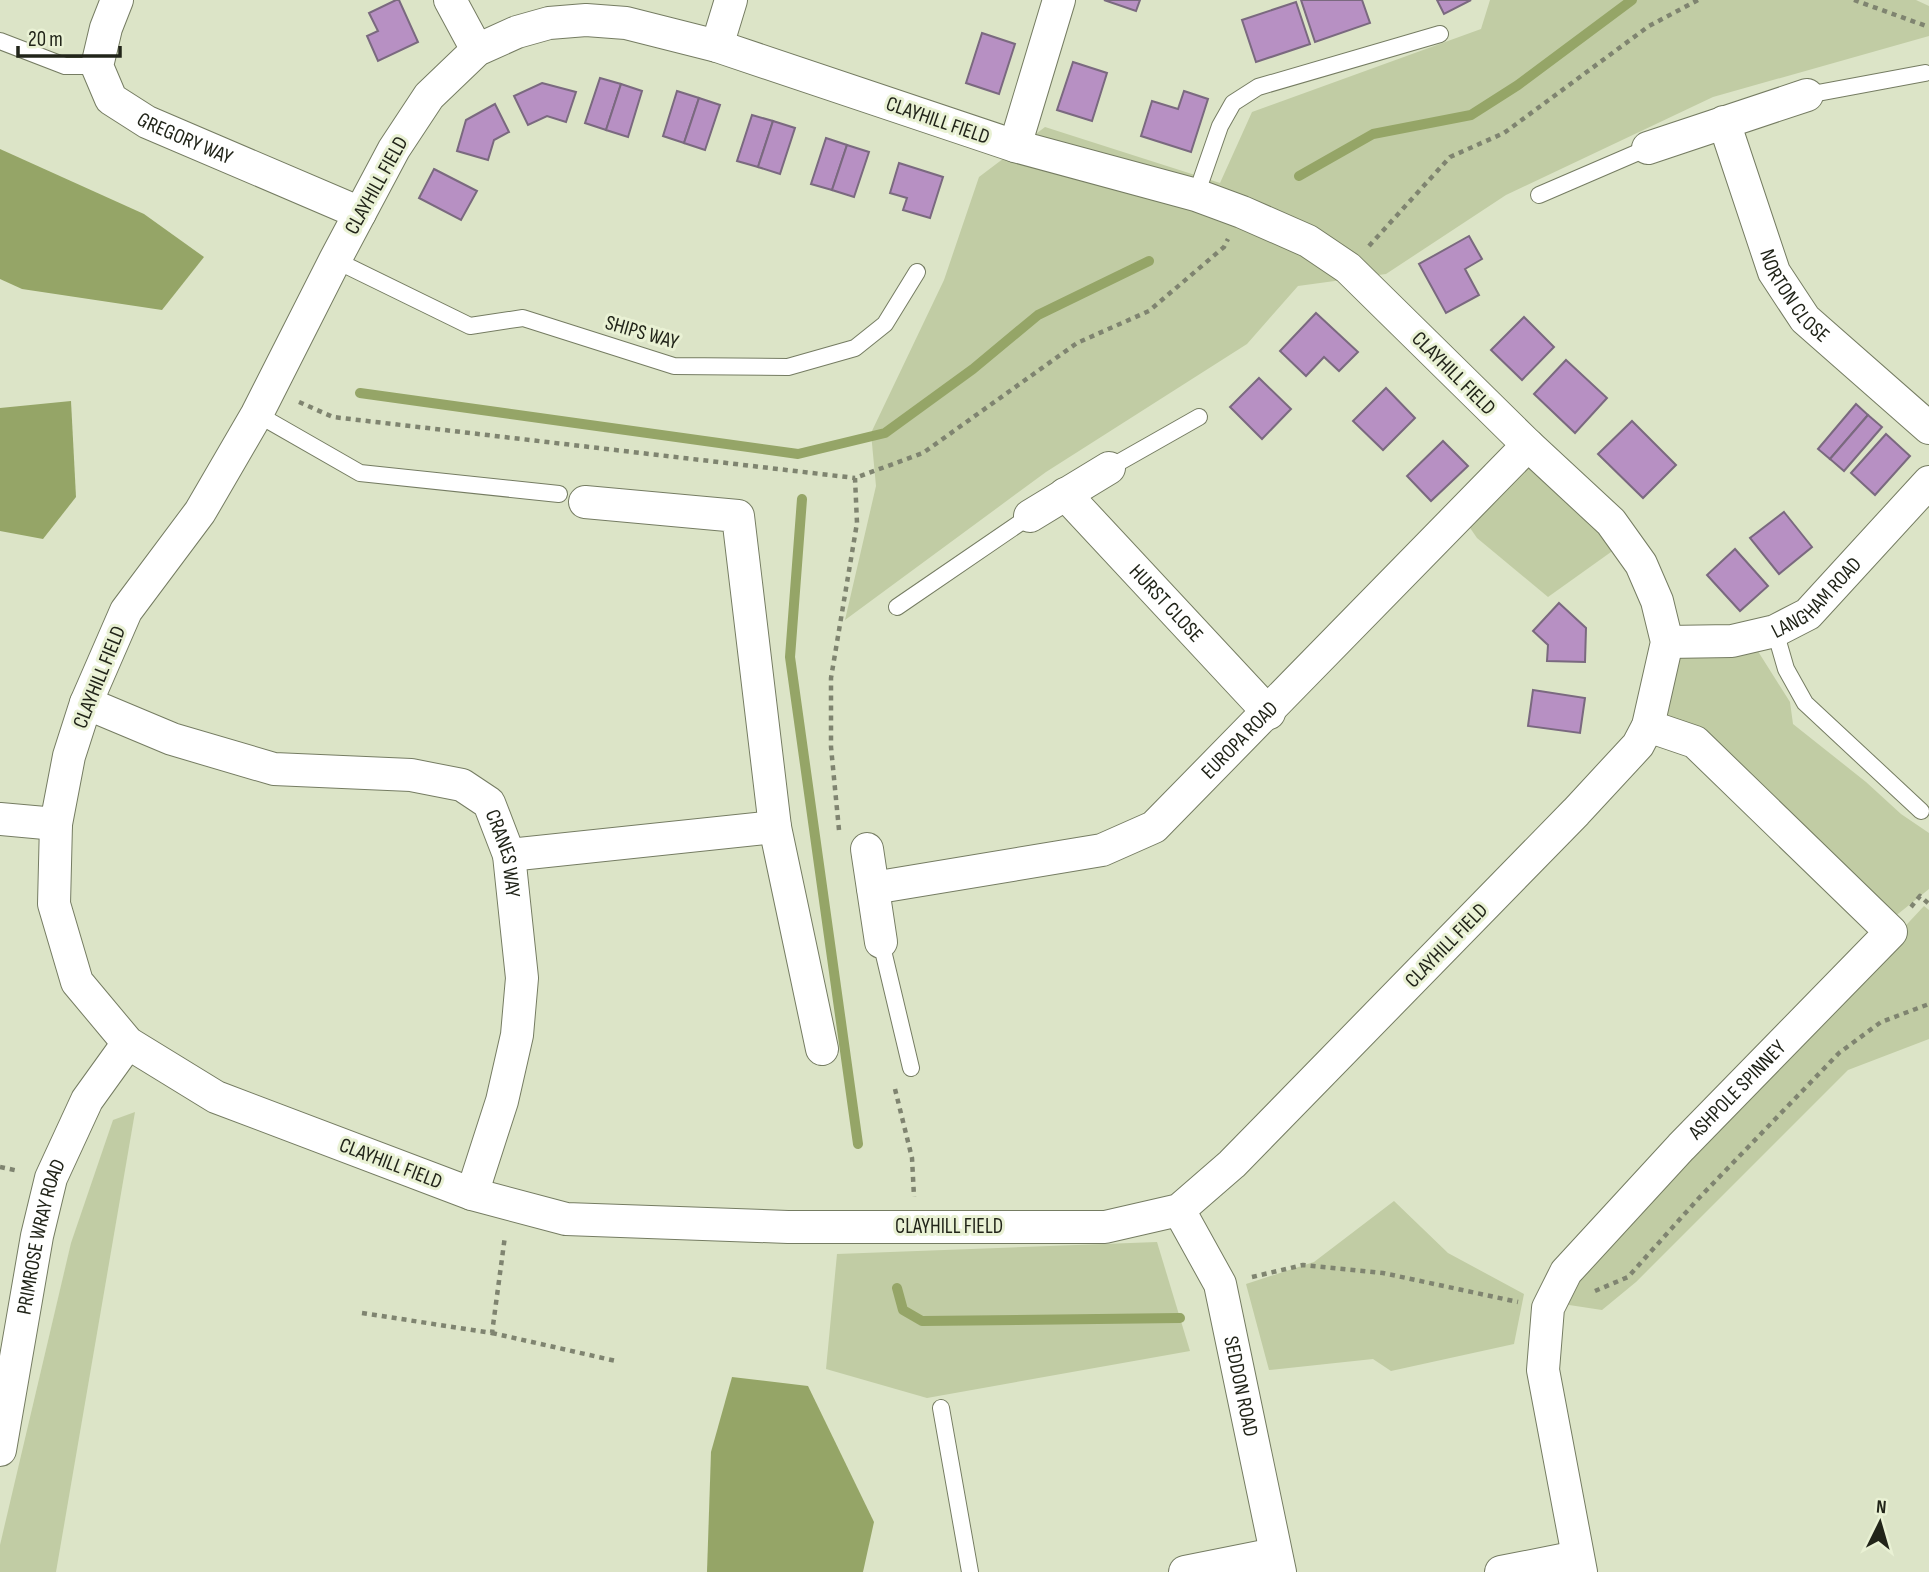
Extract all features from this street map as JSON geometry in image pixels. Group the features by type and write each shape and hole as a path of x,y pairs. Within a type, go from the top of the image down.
{"street":[{"path":"97,66 106,28 117,0"},
{"path":"450,0 477,50"},
{"path":"717,46 731,0"},
{"path":"1015,146 1059,0"},
{"name":"CLAYHILL FIELD","path":"586,20 626,23 717,46 1015,146 1196,195 1308,241 1348,268 1528,446 1611,522 1642,565 1657,601 1667,642 1648,726 1638,745 1232,1164 1180,1210 1105,1227 788,1227 566,1219 472,1194 216,1097 128,1043 77,982 54,904 56,824 69,756 86,703 126,611 200,512 264,402 394,149 429,96 477,50 527,29 549,23 586,20"},
{"name":"GREGORY WAY","path":"97,66 111,99 147,122 360,213"},
{"path":"1648,148 1807,94"},
{"name":"NORTON CLOSE","path":"1724,122 1774,272 1792,300 1805,319 1929,428"},
{"name":"EUROPA ROAD","path":"873,888 1102,850 1154,827 1528,446"},
{"path":"1030,516 1109,468"},
{"name":"LANGHAM ROAD","path":"1667,642 1732,640 1775,631 1808,614 1929,482"},
{"name":"HURST CLOSE","path":"1065,494 1269,712"},
{"path":"572,498 738,516 775,827 822,1049"},
{"name":"CRANES WAY","path":"86,703 172,739 274,769 411,775 462,785 489,803 509,855 522,978 517,1035 502,1101 472,1194"},
{"name":"ASHPOLE SPINNEY","path":"1501,1572 1579,1565 1543,1370 1551,1300 1566,1272 1681,1147 1891,932 1695,742 1648,726"},
{"path":"0,819 56,824"},
{"path":"509,855 775,827"},
{"path":"853,842 873,888 881,942"},
{"name":"PRIMROSE WRAY ROAD","path":"0,1450 37,1236 51,1178 87,1100 128,1043"},
{"name":"SEDDON ROAD","path":"1180,1210 1220,1284 1277,1563"},
{"path":"1185,1572 1277,1563"}],"lane":[{"path":"1196,195 1220,125 1233,103 1258,87 1440,34"},
{"path":"0,41 65,66 97,66"},
{"path":"1807,94 1925,72"},
{"path":"1539,195 1648,148"},
{"name":"SHIPS WAY","path":"335,260 470,326 523,318 674,366 788,367 855,348 885,324 917,272"},
{"path":"264,402 360,473 572,498"},
{"path":"1109,468 1199,417"},
{"path":"897,607 1030,516"},
{"path":"1775,631 1786,669 1805,703 1920,811"},
{"path":"881,942 911,1068"},
{"path":"941,1408 970,1572"}],"path":[{"path":"1348,268 1450,157 1504,133 1649,26 1698,0"},
{"path":"1854,0 1929,27"},
{"path":"264,402 333,416 855,478 923,453 1077,343 1149,311 1224,247 1242,212"},
{"path":"853,842 831,747 831,678 857,523 855,478"},
{"path":"1220,1284 1303,1265 1383,1273 1551,1300 1588,1294 1628,1277 1698,1199 1839,1053 1881,1022 1929,1004"},
{"path":"893,1079 912,1158 916,1226"},
{"path":"492,1333 509,1204"},
{"path":"362,1313 492,1333 616,1361"}],"shaded area":[{"path":"1490,0 1916,0 1929,6 1929,36 1713,97 1506,195 1386,274 1298,286 1247,344 1046,472 845,620 876,486 871,433 944,280 979,177 1045,127 1220,183 1252,112 1481,29"},
{"path":"0,149 144,214 204,257 162,310 22,289 0,279"},
{"path":"71,401 76,497 43,539 0,531 0,408"},
{"path":"1523,450 1625,542 1548,597 1477,538 1464,519"},
{"path":"1749,637 1790,702 1793,724 1866,782 1901,814 1929,833 1929,889 1888,922 1695,742 1648,726 1667,642"},
{"path":"1924,906 1929,910 1929,1039 1848,1070 1636,1282 1602,1310 1556,1303 1585,1269"},
{"path":"135,1112 56,1572 0,1572 0,1545 71,1243 113,1120"},
{"path":"1394,1201 1448,1253 1524,1294 1514,1344 1391,1371 1373,1359 1269,1370 1246,1284 1314,1262"},
{"path":"1157,1242 1190,1351 927,1398 826,1369 837,1254"},
{"path":"732,1377 808,1386 874,1522 863,1572 707,1572 711,1452"}],"building":[{"path":"399,0 418,42 378,61 367,36 378,31 369,13"},
{"path":"1104,0 1140,0 1136,11"},
{"path":"1301,0 1362,0 1370,23 1315,42"},
{"path":"1437,0 1471,0 1444,14"},
{"path":"1296,2 1310,44 1256,62 1242,20"},
{"path":"982,33 1015,44 999,94 966,83"},
{"path":"1073,62 1107,73 1092,121 1057,110"},
{"path":"600,78 621,84 606,130 585,123"},
{"path":"542,83 576,92 566,122 547,116 528,125 514,96"},
{"path":"621,84 642,91 628,137 606,130"},
{"path":"677,91 699,98 684,143 663,136"},
{"path":"1184,91 1208,99 1191,152 1141,136 1152,101 1178,109"},
{"path":"699,98 720,105 705,150 684,143"},
{"path":"495,104 509,132 494,140 488,160 457,151 466,120"},
{"path":"752,115 773,121 758,167 737,161"},
{"path":"773,121 795,128 780,174 758,167"},
{"path":"826,138 847,145 832,190 811,184"},
{"path":"847,145 869,152 854,197 832,190"},
{"path":"899,163 943,177 930,218 903,210 907,198 890,193"},
{"path":"434,169 477,191 461,220 419,198"},
{"path":"1469,236 1482,259 1465,269 1479,295 1446,313 1419,264"},
{"path":"1316,313 1358,352 1339,371 1324,357 1306,376 1280,351"},
{"path":"1524,317 1554,347 1522,380 1491,350"},
{"path":"1566,360 1607,398 1575,433 1534,394"},
{"path":"1259,378 1291,409 1262,439 1230,407"},
{"path":"1386,388 1415,418 1383,450 1353,421"},
{"path":"1856,404 1868,415 1830,459 1818,449"},
{"path":"1868,415 1882,427 1844,471 1830,459"},
{"path":"1632,421 1676,465 1643,498 1598,454"},
{"path":"1886,434 1910,456 1875,495 1851,473"},
{"path":"1443,441 1468,466 1431,501 1407,476"},
{"path":"1784,512 1812,547 1779,574 1750,538"},
{"path":"1735,549 1768,586 1740,611 1707,575"},
{"path":"1559,603 1586,628 1585,662 1547,661 1548,645 1533,631"},
{"path":"1533,690 1585,698 1580,733 1528,726"}],"waterway":[{"path":"1299,176 1373,134 1471,115 1518,85 1632,0"},
{"path":"360,393 798,454 885,433 973,369 1038,315 1149,261"},
{"path":"802,499 790,657 858,1144"},
{"path":"897,1288 903,1310 922,1321 1180,1318"}]}
